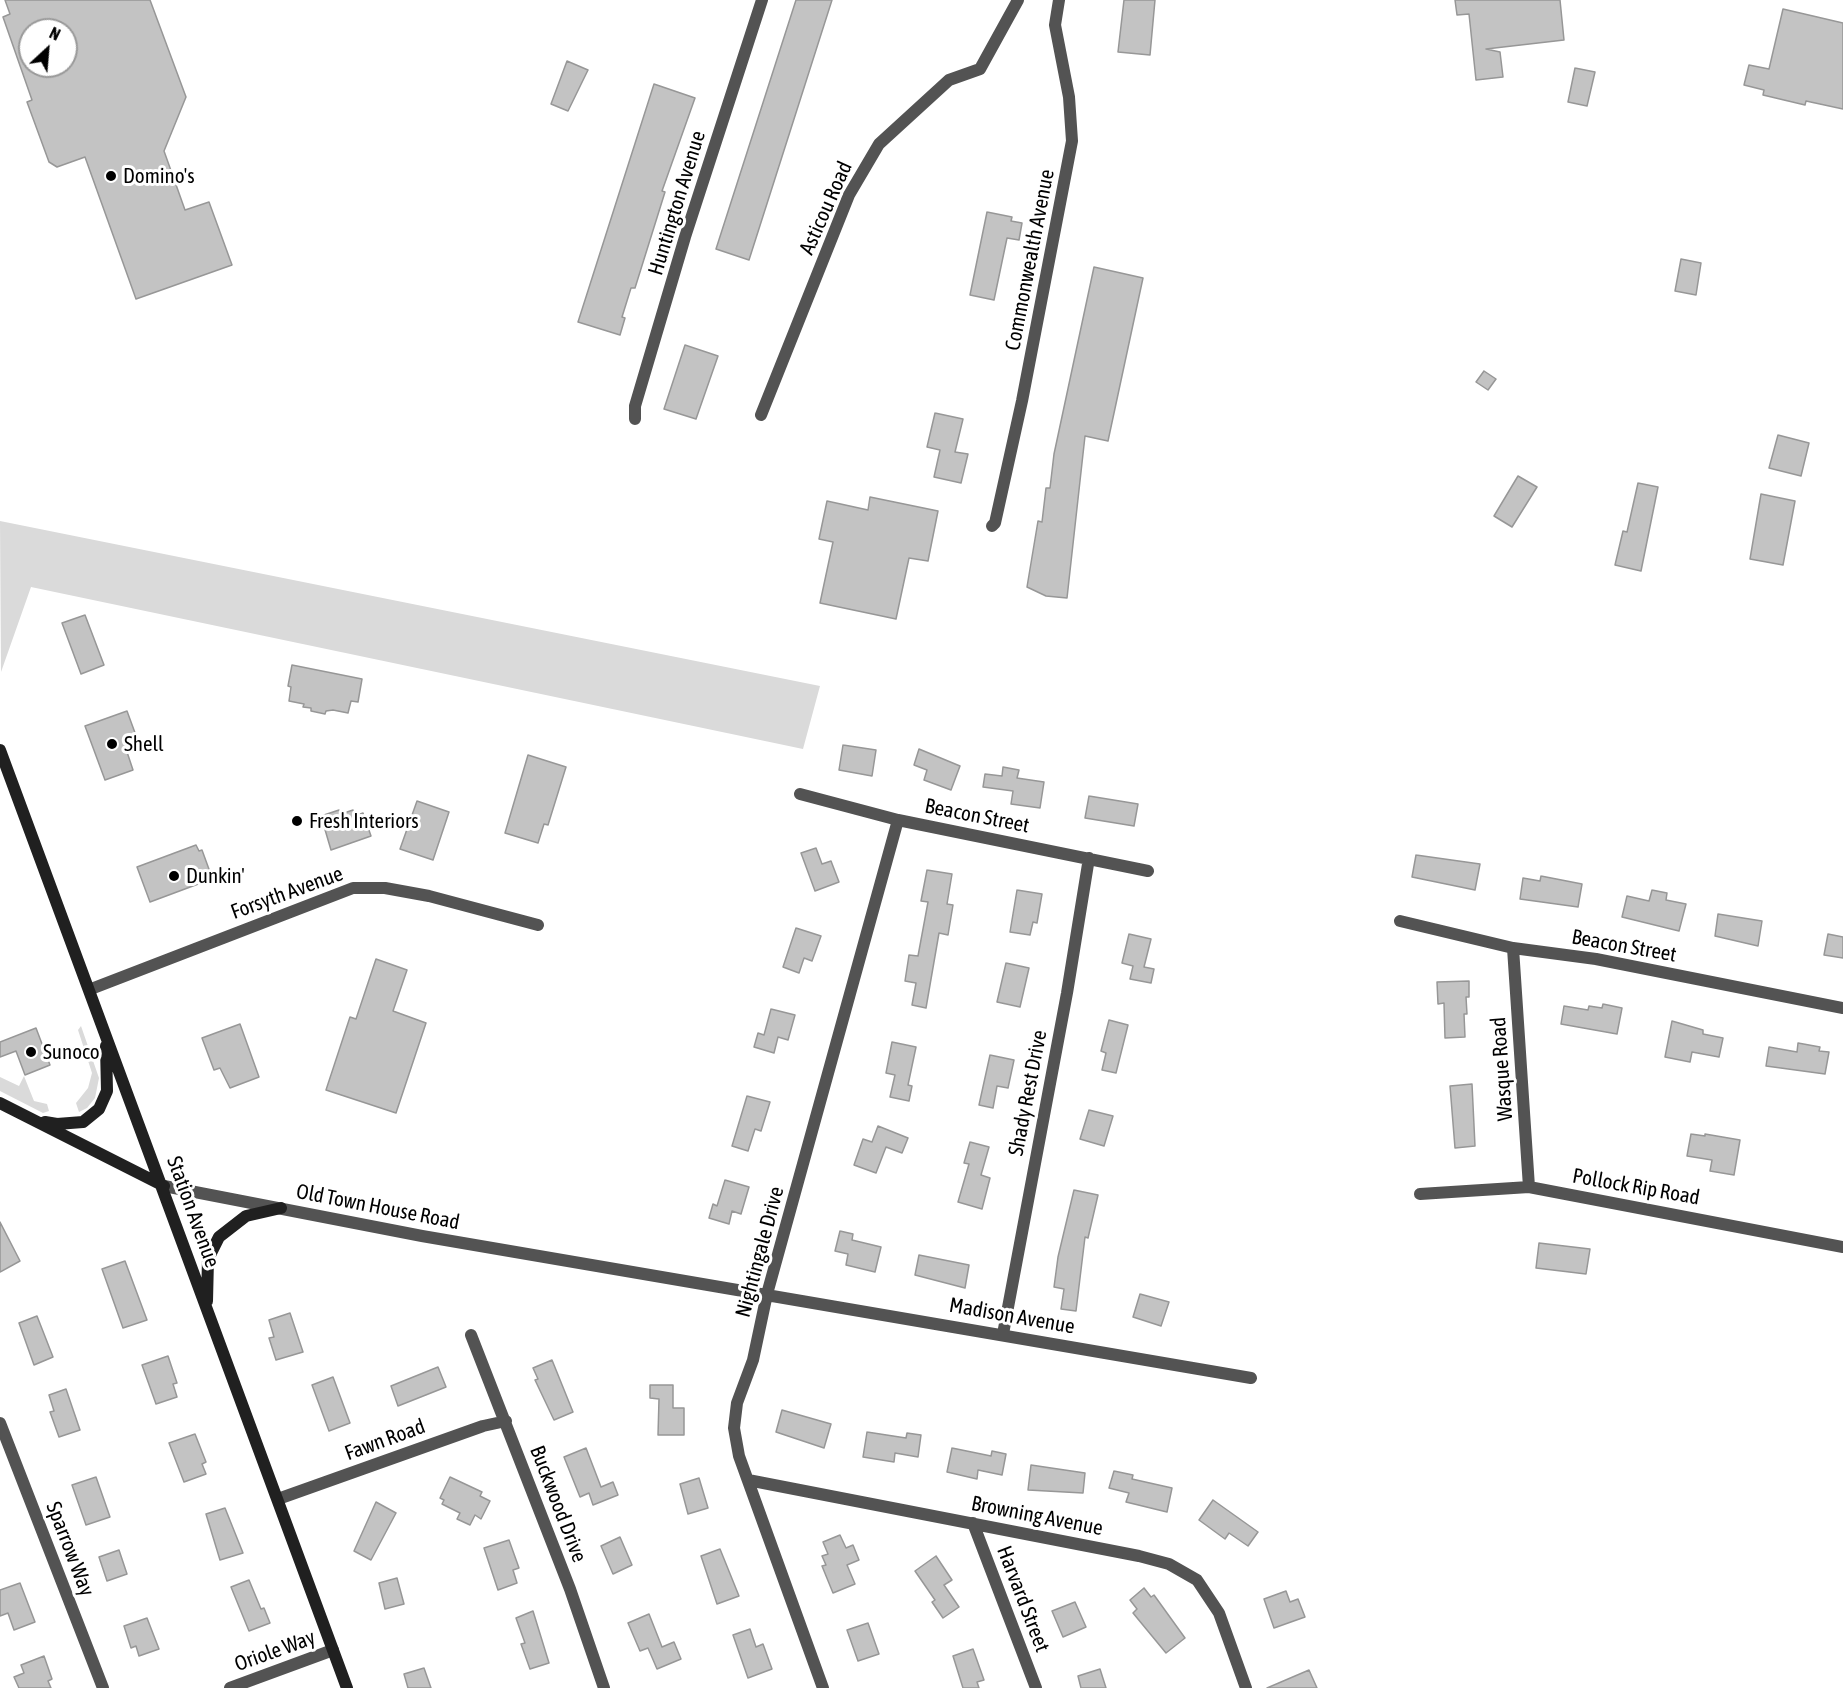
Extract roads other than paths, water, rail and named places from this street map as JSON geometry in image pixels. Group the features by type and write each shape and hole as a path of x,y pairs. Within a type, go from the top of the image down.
{"main road":[{"name":"Station Avenue","path":"0,750 164,1186 347,1688"},
{"path":"33,1120 74,1124 93,1117 99,1109 107,1085 106,1033"},
{"name":"Old Town House Road","path":"0,1104 164,1186"},
{"path":"207,1308 208,1258 219,1237 246,1216 280,1208"}],"street":[{"name":"Huntington Avenue","path":"635,419 635,406 682,249 762,0"},
{"name":"Asticou Road","path":"761,415 849,195 879,144 949,80 980,69 1017,0"},
{"name":"Commonwealth Avenue","path":"992,526 995,523 1024,390 1072,141 1069,97 1055,25 1059,0"},
{"name":"Beacon Street","path":"800,794 898,820 1148,871"},
{"name":"Nightingale Drive","path":"823,1688 739,1456 734,1428 737,1403 753,1360 767,1294 898,820"},
{"name":"Shady Rest Drive","path":"1003,1334 1067,993 1089,858"},
{"name":"Forsyth Avenue","path":"91,989 353,888 385,888 429,896 538,925"},
{"name":"Beacon Street","path":"1400,921 1513,948 1596,959 1843,1008"},
{"name":"Wasque Road","path":"1513,948 1529,1187"},
{"name":"Old Town House Road","path":"164,1186 422,1236 767,1294"},
{"name":"Pollock Rip Road","path":"1420,1194 1529,1187 1843,1247"},
{"name":"Madison Avenue","path":"767,1294 1251,1378"},
{"name":"Buckwood Drive","path":"471,1335 506,1421 604,1688"},
{"name":"Fawn Road","path":"278,1499 483,1426 506,1421"},
{"name":"Sparrow Way","path":"0,1424 103,1688"},
{"name":"Browning Avenue","path":"748,1480 1139,1556 1169,1564 1197,1580 1220,1613 1246,1688"},
{"name":"Harvard Street","path":"973,1523 1036,1688"},
{"name":"Oriole Way","path":"230,1688 333,1650"}],"place":[{"name":"Domino's","path":"111,176"},
{"name":"Shell","path":"112,744"},
{"name":"Fresh Interiors","path":"297,821"},
{"name":"Dunkin'","path":"174,876"},
{"name":"Sunoco","path":"31,1052"}]}
